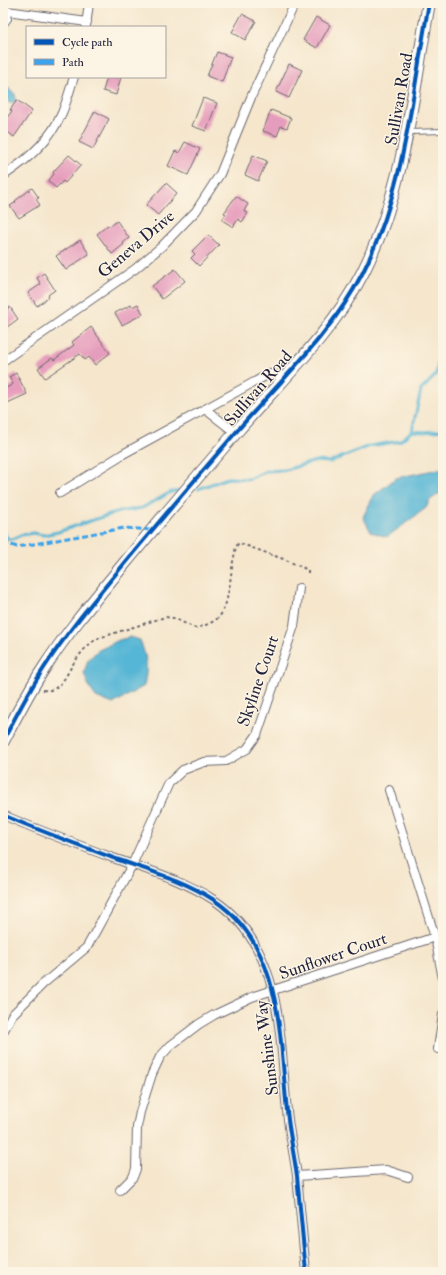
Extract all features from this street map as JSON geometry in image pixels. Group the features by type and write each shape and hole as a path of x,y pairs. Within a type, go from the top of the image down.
{"street":[{"path":"4,9 86,25 89,3"},
{"name":"Geneva Drive","path":"3,361 135,269 161,247 196,211 220,174 255,88 295,3"},
{"name":"Sullivan Road","path":"3,741 33,685 81,617 147,536 328,326 351,293 378,239 387,215 406,132 429,3"},
{"path":"3,176 43,142 54,128 62,114 74,78"},
{"path":"60,493 122,454 269,374 285,376"},
{"path":"205,409 236,433"},
{"name":"Skyline Court","path":"3,1032 12,1015 43,984 87,947 132,865 169,783 183,770 204,762 226,761 246,749 257,735 294,626 299,588"},
{"path":"389,790 439,937 443,979"},
{"name":"Sunshine Way","path":"3,815 79,846 173,878 215,901 242,926 258,952 267,971 279,1022 287,1111 296,1176 306,1272"},
{"name":"Sunflower Court","path":"120,1190 133,1177 136,1170 140,1112 152,1074 160,1057 170,1046 214,1014 252,998 439,937"},
{"path":"438,1049 443,1014"},
{"path":"296,1176 386,1170 408,1177"}],"lane":[{"path":"3,27 8,19 4,9"},
{"path":"406,132 443,131"}],"path":[{"path":"33,685 45,691 54,689 66,679 73,665 85,649 94,640 105,635 165,617 173,618 195,628 218,618 228,592 236,545 239,543 255,547 308,570 308,574"}],"water":[{"path":"3,87 9,88 9,90 15,94 16,100 14,102 8,102 7,97 3,94"},
{"path":"443,468 443,491 430,500 426,508 387,537 371,532 363,517 374,495 396,478"},
{"path":"130,637 140,640 144,652 146,673 144,686 113,704 96,697 89,687 84,673 88,660 97,651 119,640"}],"building":[{"path":"242,14 256,21 245,40 232,32"},
{"path":"316,17 330,25 317,48 303,40"},
{"path":"217,52 231,57 222,82 207,76"},
{"path":"289,64 302,70 289,98 276,92"},
{"path":"107,78 121,78 116,95 103,91"},
{"path":"203,98 217,103 206,131 192,126"},
{"path":"17,100 32,111 14,137 3,128 3,123 12,111 10,110"},
{"path":"271,110 291,118 287,128 281,126 277,136 263,131"},
{"path":"95,111 109,119 93,149 79,142"},
{"path":"185,142 200,149 188,175 168,166 175,151 179,153"},
{"path":"69,155 81,165 65,183 63,181 56,188 48,181 54,174 53,172"},
{"path":"253,155 267,161 258,181 245,175"},
{"path":"166,183 177,193 158,215 146,205"},
{"path":"32,188 39,198 36,199 40,205 19,218 10,206"},
{"path":"236,196 248,204 244,211 248,213 242,222 238,219 233,227 222,220 226,214 224,213"},
{"path":"117,221 129,238 112,254 97,234 108,225 109,227"},
{"path":"208,235 219,245 199,266 191,258 195,254 192,251"},
{"path":"80,240 89,254 66,270 56,256"},
{"path":"175,269 185,281 162,299 152,286"},
{"path":"44,273 55,290 48,295 49,297 37,306 28,293 41,284 37,278"},
{"path":"138,304 143,314 122,325 115,313 131,305 132,307"},
{"path":"10,307 18,319 3,330 3,311"},
{"path":"91,327 110,353 95,365 89,357 85,360 80,354 45,378 38,368 52,358 54,360 74,345 72,342"},
{"path":"16,373 27,394 3,405 3,390 13,384 9,377"}],"waterway":[{"path":"198,489 228,478 249,479 266,471 285,470 316,461 330,462 370,446 400,441 412,431 421,390 436,375 439,357"},
{"path":"412,431 424,432 443,430"},
{"path":"3,531 8,539 34,533 43,535 58,532 118,512 142,508 171,492 180,491"}],"marked path":[{"path":"3,542 17,547 124,528 152,530"}],"cycle path":[{"path":"3,741 38,677 62,641 82,615 253,412 321,336 350,296 377,242 398,175 412,107 429,3"},
{"path":"3,815 59,838 166,876 203,893 214,900 237,920 254,942 266,968 274,995 279,1024 288,1119 297,1176 306,1272"}]}
